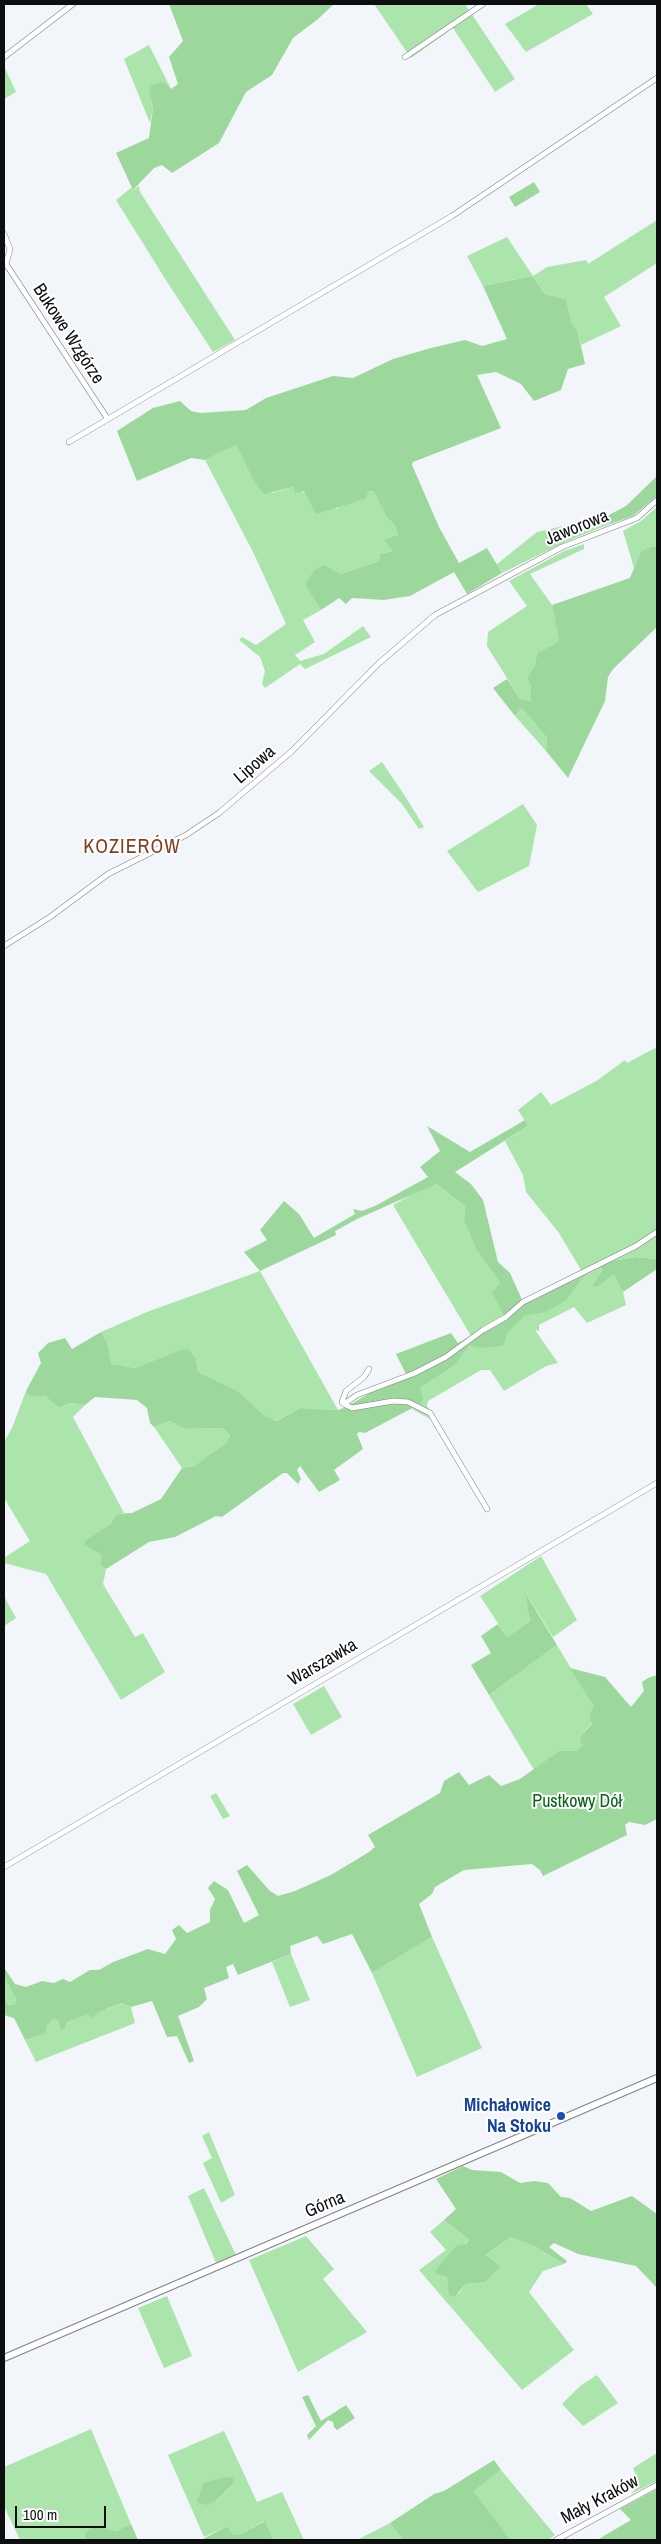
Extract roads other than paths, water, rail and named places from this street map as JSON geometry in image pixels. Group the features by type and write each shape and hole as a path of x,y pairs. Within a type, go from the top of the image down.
{"street":[{"path":"4,57 73,4"},
{"path":"405,57 483,4"},
{"path":"69,442 452,216 556,144 657,78"},
{"path":"4,234 10,249 5,264"},
{"name":"Bukowe Wzgórze","path":"5,264 108,418"},
{"name":"Jaworowa","path":"504,578 562,546 637,518 657,500"},
{"name":"Lipowa","path":"4,946 50,917 108,874 186,835 219,813 292,751 378,664 424,623 504,578"},
{"path":"344,1404 358,1395 415,1373 446,1357 483,1330 506,1317 523,1302 636,1246 657,1232"},
{"path":"344,1404 342,1402 346,1391 364,1377 369,1369"},
{"path":"344,1404 352,1408 393,1401 408,1402 430,1413 487,1509"},
{"name":"Warszawka","path":"4,1867 657,1484"},
{"name":"Górna","path":"4,2358 657,2078"},
{"name":"Mały Kraków","path":"556,2540 657,2485"}],"place":[{"name":"Michałowice Na Stoku","path":"561,2116"}],"district":[{"name":"KOZIERÓW","path":"132,848"}],"park label":[{"name":"Pustkowy Dół","path":"577,1802"}]}
